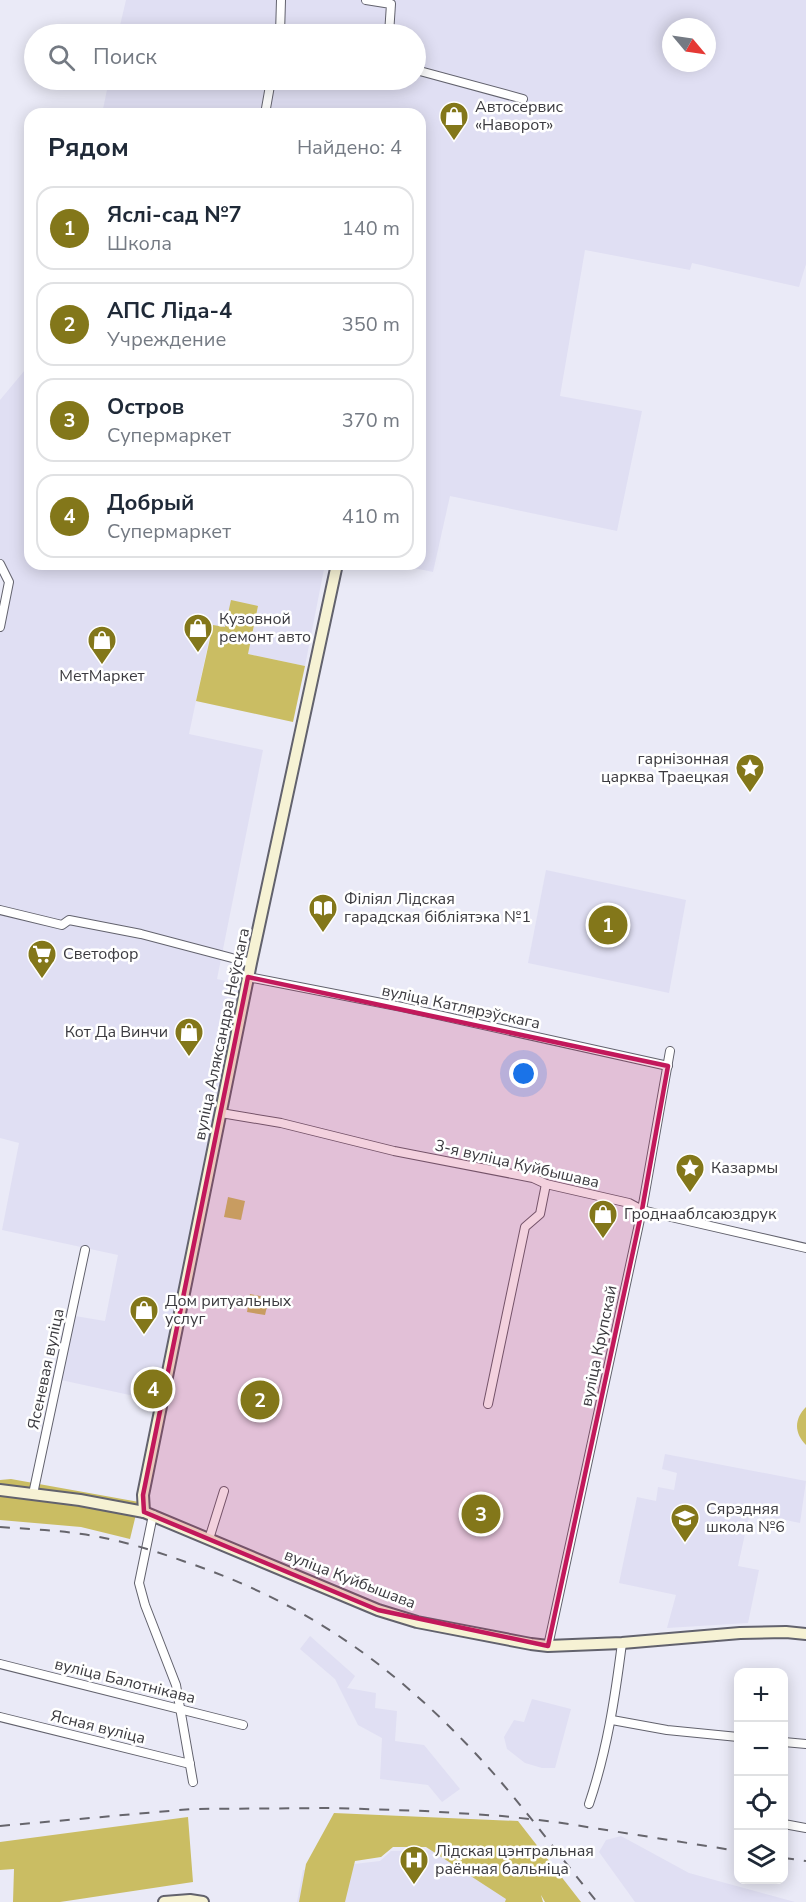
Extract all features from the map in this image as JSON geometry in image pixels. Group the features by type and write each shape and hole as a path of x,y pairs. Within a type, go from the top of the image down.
{"street":[{"path":"280,24 281,0"},
{"path":"366,0 391,4 390,24"},
{"path":"426,73 523,99"},
{"path":"266,108 270,90"},
{"path":"0,564 9,582 0,627"},
{"name":"вуліца Аляксандра Неўскага","path":"193,1782 176,1685 145,1605 139,1583 149,1514 143,1495 248,977 336,570"},
{"path":"0,910 62,926 69,920 141,934 251,963"},
{"name":"вуліца Катлярэўскага","path":"248,977 402,1007 668,1066"},
{"name":"вуліца Крупскай","path":"548,1646 642,1210 670,1051"},
{"name":"3-я вуліца Куйбышава","path":"221,1113 281,1123 394,1151 533,1178 546,1184 628,1203 642,1210 806,1248"},
{"path":"488,1404 525,1227 540,1214 546,1184"},
{"name":"Ясеневая вуліца","path":"33,1494 85,1250"},
{"name":"вуліца Куйбышава","path":"0,1490 149,1514 378,1610 417,1622 531,1644 548,1646 622,1643 786,1632 806,1634"},
{"path":"209,1539 224,1491"},
{"path":"589,1804 600,1771 612,1720 622,1643"},
{"name":"вуліца Балотнікава","path":"0,1664 243,1725"},
{"name":"Ясная вуліца","path":"0,1717 190,1764"},
{"path":"612,1720 667,1730 734,1737"},
{"path":"788,1742 806,1744"},
{"path":"788,1825 806,1828"},
{"path":"164,1902 190,1900 203,1902"}],"highlighted area":[{"path":"248,977 668,1066 642,1210 548,1646 378,1610 144,1512 143,1495"}],"shaded area":[{"path":"126,0 806,0 806,264 799,287 692,263 690,270 585,250 560,396 642,411 617,531 450,496 433,572 424,570 426,570 426,108 103,108 107,90 426,90 426,24 120,24"},
{"path":"24,371 24,570 324,570 305,666 248,654 258,606 225,628 212,625 189,734 263,750 217,979 236,983 212,1128 157,1401 61,1380 75,1316 105,1321 118,1255 2,1230 19,1143 0,1138 0,607 6,580 0,570 0,400"},
{"path":"231,600 258,606 248,654 305,666 293,722 196,701 213,625 225,627"},
{"path":"546,870 686,900 669,993 528,963"},
{"path":"228,1197 245,1201 241,1220 224,1217"},
{"path":"250,1294 269,1298 265,1315 247,1312"},
{"path":"806,1407 806,1445 799,1436 797,1426 799,1416"},
{"name":"Сярэдняя школа №6","path":"665,1454 806,1481 800,1523 761,1515 748,1520 738,1566 759,1570 748,1623 667,1628 676,1595 619,1583 637,1497 656,1501 658,1487 674,1490 677,1473 662,1469"},
{"path":"11,1479 139,1502 130,1539 81,1527 0,1520 0,1480"},
{"path":"310,1636 355,1676 347,1688 376,1693 375,1708 397,1711 395,1741 424,1745 460,1789 442,1802 428,1785 380,1779 382,1738 358,1725 335,1679 300,1649"},
{"path":"532,1699 571,1709 555,1768 542,1768 525,1763 507,1749 504,1737 514,1720 524,1722"},
{"path":"334,1813 518,1821 581,1902 545,1902 541,1895 543,1902 505,1902 506,1899 426,1847 393,1847 381,1857 355,1861 345,1902 299,1902 306,1864"},
{"path":"188,1817 193,1882 60,1902 13,1902 14,1869 0,1870 0,1842"},
{"path":"621,1836 689,1873 795,1902 635,1902 599,1852 606,1840"},
{"name":"Лідская цэнтральная раённая бальніца","path":"507,1849 538,1902 297,1902 303,1870 380,1861 391,1851"}],"railway":[{"path":"0,1527 82,1534 158,1552 267,1595 342,1638 411,1691 476,1754 523,1808 597,1902"},
{"path":"0,1826 191,1809 333,1808 425,1811 556,1822 734,1850"},
{"path":"788,1859 806,1861"}],"place":[{"name":"Автосервис «Наворот»","path":"454,142"},
{"name":"Кузовной ремонт авто","path":"198,654"},
{"name":"МетМаркет","path":"102,666"},
{"name":"гарнізонная царква Траецкая","path":"750,794"},
{"name":"Яслі-сад №7","path":"608,925"},
{"name":"Філіял Лідская гарадская бібліятэка №1","path":"323,934"},
{"name":"Светофор","path":"42,980"},
{"name":"Кот Да Винчи","path":"189,1058"},
{"name":"Казармы","path":"690,1194"},
{"name":"Гроднааблсаюздрук","path":"603,1240"},
{"name":"Дом ритуальных услуг","path":"144,1336"},
{"name":"Добрый","path":"153,1389"},
{"name":"АПС Ліда-4","path":"260,1400"},
{"name":"Остров","path":"481,1514"},
{"name":"Сярэдняя школа №6","path":"685,1544"},
{"name":"Лідская цэнтральная раённая бальніца","path":"414,1886"}]}
